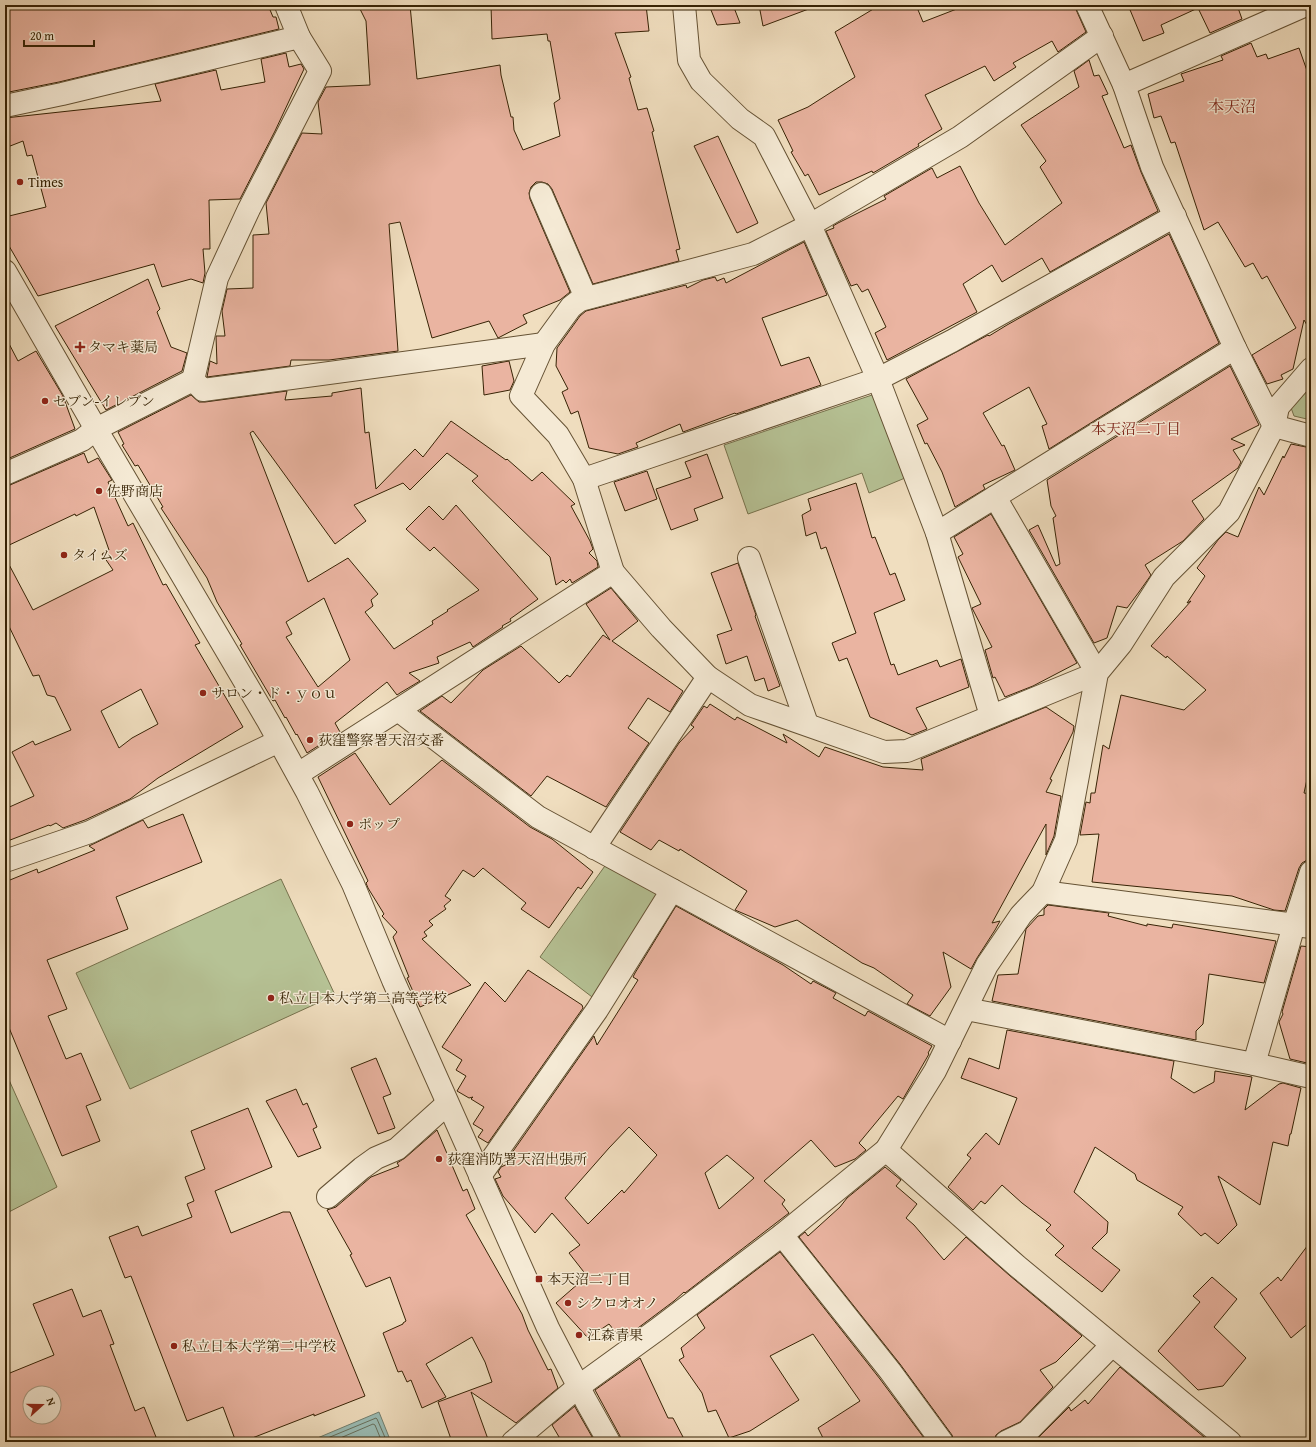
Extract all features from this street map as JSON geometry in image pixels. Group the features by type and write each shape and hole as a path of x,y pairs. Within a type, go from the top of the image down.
{"street":[{"path":"5,474 82,440 96,429 193,380 217,278 249,209 320,71 299,37 286,5"},
{"path":"684,5 690,60 701,81 740,119 764,136 810,226 878,379 937,533 991,716"},
{"path":"1087,5 1124,85 1152,167 1235,348 1274,426 1311,436"},
{"path":"1124,85 1306,5"},
{"path":"1098,673 907,751 884,752 750,705 708,677 661,628 613,572 584,479 558,435 522,396 544,344 572,307 580,300 753,254 810,226 960,137 1102,36"},
{"path":"5,106 62,94 299,37"},
{"path":"541,194 586,298"},
{"path":"584,479 878,379 952,341 1175,216"},
{"path":"5,271 298,774 353,884 447,1104 548,1328 578,1387 609,1442"},
{"path":"193,380 203,390 544,344"},
{"path":"937,533 1235,348"},
{"path":"513,1442 578,1387 658,1329 782,1235 886,1150 935,1071 987,965 1021,915 1043,892 1066,840 1098,673 1121,644 1164,577 1228,512 1274,426 1278,407 1311,369"},
{"path":"995,497 1098,673"},
{"path":"749,558 807,724"},
{"path":"298,774 613,572"},
{"path":"594,848 708,677"},
{"path":"398,710 538,817 950,1041"},
{"path":"5,861 90,832 279,741"},
{"path":"1254,1064 1303,926 1311,872"},
{"path":"480,1176 597,1010 672,890"},
{"path":"1043,892 1303,926"},
{"path":"966,1009 1254,1064 1311,1077"},
{"path":"328,1197 376,1158 397,1149 447,1104"},
{"path":"886,1150 1017,1266 1230,1442"},
{"path":"782,1235 890,1371 942,1442"},
{"path":"1006,1442 1027,1432 1112,1345"}],"green space":[{"path":"1311,383 1311,420 1294,416 1290,405"},
{"path":"875,394 905,478 869,493 862,473 748,514 724,445"},
{"path":"607,863 663,892 596,1000 540,957"},
{"path":"281,879 335,995 130,1089 76,973"},
{"path":"5,1071 57,1187 5,1214"}],"water":[{"path":"379,1412 391,1442 308,1442"}],"building":[{"path":"5,5 268,5 273,17 276,17 279,29 59,82 9,92 5,69"},
{"path":"358,5 410,5 417,79 500,65 511,117 513,117 514,130 523,150 560,136 554,103 560,99 550,41 548,41 547,34 492,39 491,5 646,5 649,31 615,33 631,77 629,78 638,110 647,108 654,131 652,132 680,249 676,250 679,261 593,284 552,189 548,184 536,182 531,187 529,193 530,199 570,292 560,300 523,315 527,323 498,338 489,321 432,338 400,222 389,224 398,351 329,360 291,360 290,366 207,377 210,361 217,364 216,336 225,336 222,311 227,289 253,288 253,235 269,234 266,203 302,133 322,134 318,102 326,87 370,85 366,21"},
{"path":"709,5 733,5 740,23 717,25"},
{"path":"759,5 813,5 814,7 763,26"},
{"path":"880,5 916,5 923,22 967,5 1074,5 1086,32 1058,52 1052,41 1013,63 1016,67 994,81 985,66 925,95 942,129 918,144 919,146 873,173 872,171 819,195 808,174 805,176 791,152 793,151 778,120 808,107 855,77 835,32"},
{"path":"1128,5 1237,5 1242,19 1210,33 1198,8 1161,25 1164,33 1143,41"},
{"path":"1251,43 1257,57 1266,54 1268,59 1299,48 1311,82 1311,332 1304,320 1293,369 1281,375 1283,379 1267,384 1252,355 1296,328 1267,276 1262,279 1253,263 1245,267 1218,222 1204,230 1175,142 1171,143 1161,116 1154,118 1148,94 1184,81 1181,74 1223,60 1221,56"},
{"path":"286,53 289,67 301,64 304,69 275,131 240,199 209,200 210,249 203,249 205,273 203,283 191,279 162,287 154,264 38,296 5,239 5,217 46,207 32,155 27,156 23,141 5,148 5,118 161,101 155,84 216,70 221,90 265,82 261,59"},
{"path":"1089,60 1094,76 1099,75 1108,94 1102,96 1124,148 1131,145 1158,211 1050,272 1042,258 1002,282 992,265 963,284 977,312 887,360 875,333 886,327 868,289 862,292 857,284 851,286 826,231 834,228 833,226 838,223 886,199 884,196 932,168 937,178 960,166 979,203 1005,245 1062,203 1040,167 1046,161 1021,125 1079,87 1074,71"},
{"path":"718,136 758,223 737,233 694,146"},
{"path":"1169,234 1219,343 1049,449 1042,426 1047,424 1029,387 983,413 1002,446 1004,445 1015,470 983,485 985,489 955,507 942,472 927,443 925,444 917,425 928,419 906,379 988,335 989,336"},
{"path":"804,242 827,295 762,318 781,366 809,357 821,385 736,414 735,413 683,432 680,424 636,443 638,447 618,454 589,448 578,411 571,414 562,392 568,389 556,366 557,348 580,316 586,311 686,285 687,288 703,280 715,277 717,281 724,278 726,283"},
{"path":"148,279 160,309 157,312 171,347 187,353 182,371 106,410 55,326"},
{"path":"5,336 18,361 36,351 63,396 75,429 5,460"},
{"path":"509,361 514,381 510,390 484,395 482,366"},
{"path":"1230,366 1259,425 1231,439 1245,445 1233,450 1241,462 1238,468 1192,501 1204,519 1183,541 1145,565 1151,575 1127,608 1117,606 1107,638 1094,643 1029,530 1038,525 1056,566 1060,564 1053,518 1056,516 1051,506 1047,480"},
{"path":"361,388 365,433 369,432 376,489 415,449 423,457 451,421 506,460 507,459 532,481 542,472 575,504 571,506 590,541 593,549 589,553 597,561 598,567 572,583 570,579 566,583 563,580 556,585 550,557 472,481 478,476 447,453 410,490 403,483 354,505 366,521 335,544 253,431 250,433 308,582 348,558 378,594 371,600 373,606 365,612 394,649 433,624 432,621 448,611 447,610 479,590 434,547 430,551 406,529 429,506 443,520 456,505 538,599 510,619 511,621 502,626 503,627 473,647 470,642 437,657 439,663 409,673 420,681 397,695 387,682 335,723 340,732 307,753 297,734 296,735 275,700 273,701 240,645 242,644 217,602 207,578 161,508 163,507 138,465 135,466 122,445 124,444 118,432 191,395 199,402 205,402 287,391 285,400 332,396 332,393","holes":["324,598 350,660 318,687 286,637 292,634 286,622"]},
{"path":"1291,444 1311,448 1311,761 1304,793 1311,794 1311,850 1307,860 1302,863 1299,868 1285,911 1274,910 1232,896 1092,882 1099,834 1080,835 1086,802 1090,803 1091,793 1095,793 1103,745 1109,749 1121,695 1184,710 1206,690 1167,656 1166,658 1151,646 1191,601 1187,603 1205,576 1197,568 1218,540 1226,532 1238,537 1259,487 1264,495 1283,456 1284,458"},
{"path":"84,453 88,463 98,458 112,480 108,482 128,526 133,523 163,585 166,584 200,643 195,645 243,727 158,778 130,799 85,820 63,828 56,823 5,842 5,809 34,796 12,752 33,741 35,745 71,730 55,697 47,695 39,675 33,676 5,618 5,557 33,610 113,570 102,554 109,550 94,507 76,516 75,514 5,547 5,486","holes":["141,689 158,724 132,738 119,748 101,711"]},
{"path":"707,454 723,498 694,509 698,520 671,530 656,489 691,477 685,462"},
{"path":"647,471 657,499 625,511 614,482"},
{"path":"856,483 872,538 875,537 890,575 895,573 905,600 874,613 891,665 894,664 898,675 937,660 940,667 961,659 969,687 916,708 927,729 912,735 870,717 847,658 839,661 832,643 856,633 826,547 821,549 816,532 806,536 802,515 811,510 808,499"},
{"path":"991,514 1077,663 1033,686 1005,697 995,677 993,678 985,650 992,647 972,608 981,604 958,557 963,554 954,537"},
{"path":"738,563 780,686 768,691 764,678 755,681 747,656 726,664 717,635 732,630 711,573"},
{"path":"611,588 638,621 612,641 683,691 670,712 648,698 628,728 649,743 606,807 547,776 531,796 420,711 442,696 451,703 483,670 521,646 559,683 567,675 570,677 603,635 610,640 586,604"},
{"path":"710,704 735,720 737,717 787,743 783,734 819,757 825,747 883,767 923,770 921,759 1046,707 1074,726 1073,732 1050,779 1052,780 1046,792 1061,796 1054,836 1046,855 1046,824 992,923 1000,921 971,969 943,952 951,987 930,1016 907,1004 913,995 874,968 862,963 797,920 775,927 735,910 747,891 680,849 679,851 659,840 651,850 620,832 679,743 694,727 691,725 704,706 707,708"},
{"path":"355,753 390,805 442,760 530,827 552,839 593,872 581,889 578,887 549,928 521,909 526,903 483,868 474,877 463,870 445,896 451,900 444,906 446,909 429,921 433,925 424,932 427,936 422,939 471,985 420,1007 407,978 409,977 393,937 397,932 382,916 384,914 368,888 366,883 368,881 318,777"},
{"path":"183,814 202,862 116,897 128,929 47,960 67,1009 48,1016 66,1059 81,1053 101,1100 86,1106 100,1141 62,1156 5,1018 5,882 37,869 38,873 95,850 89,846 143,820 148,828"},
{"path":"1048,905 1109,913 1108,916 1147,926 1147,924 1172,928 1173,924 1276,941 1264,983 1209,974 1203,1024 1196,1031 1196,1040 992,1001 998,975 1018,974 1026,929 1038,916 1044,915 1044,909"},
{"path":"676,906 783,965 811,984 813,981 836,993 833,998 865,1016 868,1011 932,1046 928,1053 929,1054 903,1099 898,1096 859,1143 866,1150 855,1159 835,1167 811,1140 764,1181 785,1200 782,1204 789,1213 622,1340 609,1324 588,1338 556,1303 587,1276 569,1253 580,1245 552,1213 535,1233 503,1196 495,1179 501,1177 498,1172 501,1167 514,1161 509,1157 594,1036 597,1045 638,980 633,977","holes":["629,1127 657,1155 624,1193 622,1190 588,1224 565,1198","727,1155 754,1178 719,1209 705,1173"]},
{"path":"1301,946 1311,947 1311,1043 1307,1063 1290,1059 1279,1022 1283,1014 1282,1012"},
{"path":"528,970 582,1005 583,1008 488,1143 478,1137 483,1130 473,1124 484,1107 471,1099 473,1097 469,1098 457,1091 466,1076 456,1070 462,1060 442,1047 485,982 505,1002"},
{"path":"1007,1030 1174,1061 1171,1078 1194,1093 1214,1082 1215,1071 1252,1077 1245,1110 1279,1084 1283,1083 1301,1088 1288,1146 1273,1142 1260,1205 1218,1176 1237,1225 1218,1244 1205,1233 1201,1236 1178,1214 1183,1207 1137,1180 1135,1174 1095,1147 1074,1192 1108,1222 1107,1233 1092,1248 1120,1270 1102,1292 1055,1255 1064,1246 1046,1230 1051,1225 1022,1203 1002,1185 985,1204 981,1201 973,1210 948,1187 971,1158 967,1155 986,1133 999,1145 1017,1098 961,1078 969,1058 999,1069"},
{"path":"376,1058 391,1094 383,1097 395,1128 378,1134 351,1068"},
{"path":"296,1089 303,1105 307,1103 317,1127 313,1129 321,1148 298,1157 266,1101"},
{"path":"248,1108 272,1167 215,1191 231,1233 283,1212 290,1212 365,1396 242,1442 236,1442 223,1407 187,1421 131,1276 125,1278 109,1237 138,1226 142,1236 192,1217 187,1204 194,1201 185,1177 205,1169 191,1131"},
{"path":"437,1130 463,1191 467,1189 475,1209 466,1215 522,1314 528,1330 548,1370 551,1369 558,1388 516,1423 471,1392 489,1442 452,1442 438,1402 492,1382 485,1362 472,1337 426,1364 446,1397 422,1408 411,1380 407,1382 402,1371 398,1372 383,1333 403,1324 406,1321 390,1277 366,1287 350,1255 352,1254 327,1210 336,1207 371,1177 399,1166 397,1163 405,1158"},
{"path":"885,1167 901,1180 896,1186 917,1204 906,1218 914,1225 944,1260 966,1237 1082,1336 1056,1362 1040,1370 1053,1387 1020,1422 996,1435 994,1442 954,1442 952,1435 900,1364 799,1237 805,1232 808,1236 840,1207 847,1198"},
{"path":"1311,1241 1311,1321 1291,1338 1260,1293 1278,1277 1281,1281"},
{"path":"780,1252 880,1379 927,1442 825,1442 818,1428 860,1401 813,1334 770,1356 799,1400 750,1431 729,1438 716,1410 708,1412 702,1393 679,1360 684,1357 681,1348 705,1328 697,1315"},
{"path":"1212,1277 1237,1299 1214,1327 1246,1358 1223,1386 1198,1390 1158,1351 1200,1302 1193,1296"},
{"path":"72,1289 83,1317 101,1310 114,1344 110,1345 135,1411 144,1407 156,1437 143,1442 5,1442 5,1375 54,1355 33,1304"},
{"path":"640,1358 668,1418 673,1418 683,1437 673,1442 621,1442 620,1436 595,1390"},
{"path":"1120,1367 1210,1442 1034,1442 1069,1407 1071,1411 1085,1400 1088,1404"},
{"path":"575,1406 595,1442 562,1442 552,1425"}],"place":[{"name":"Times","path":"20,182"},
{"name":"タマキ薬局","path":"80,347"},
{"name":"セブン-イレブン","path":"45,401"},
{"name":"佐野商店","path":"99,491"},
{"name":"タイムズ","path":"64,555"},
{"name":"サロン・ド・ｙｏｕ","path":"203,693"},
{"name":"荻窪警察署天沼交番","path":"310,740"},
{"name":"ポップ","path":"350,824"},
{"name":"私立日本大学第二高等学校","path":"271,998"},
{"name":"荻窪消防署天沼出張所","path":"439,1159"},
{"name":"本天沼二丁目","path":"539,1279"},
{"name":"シクロオオノ","path":"568,1303"},
{"name":"江森青果","path":"579,1335"},
{"name":"私立日本大学第二中学校","path":"174,1346"}],"district":[{"name":"本天沼","path":"1232,106"},
{"name":"本天沼二丁目","path":"1136,428"}]}
